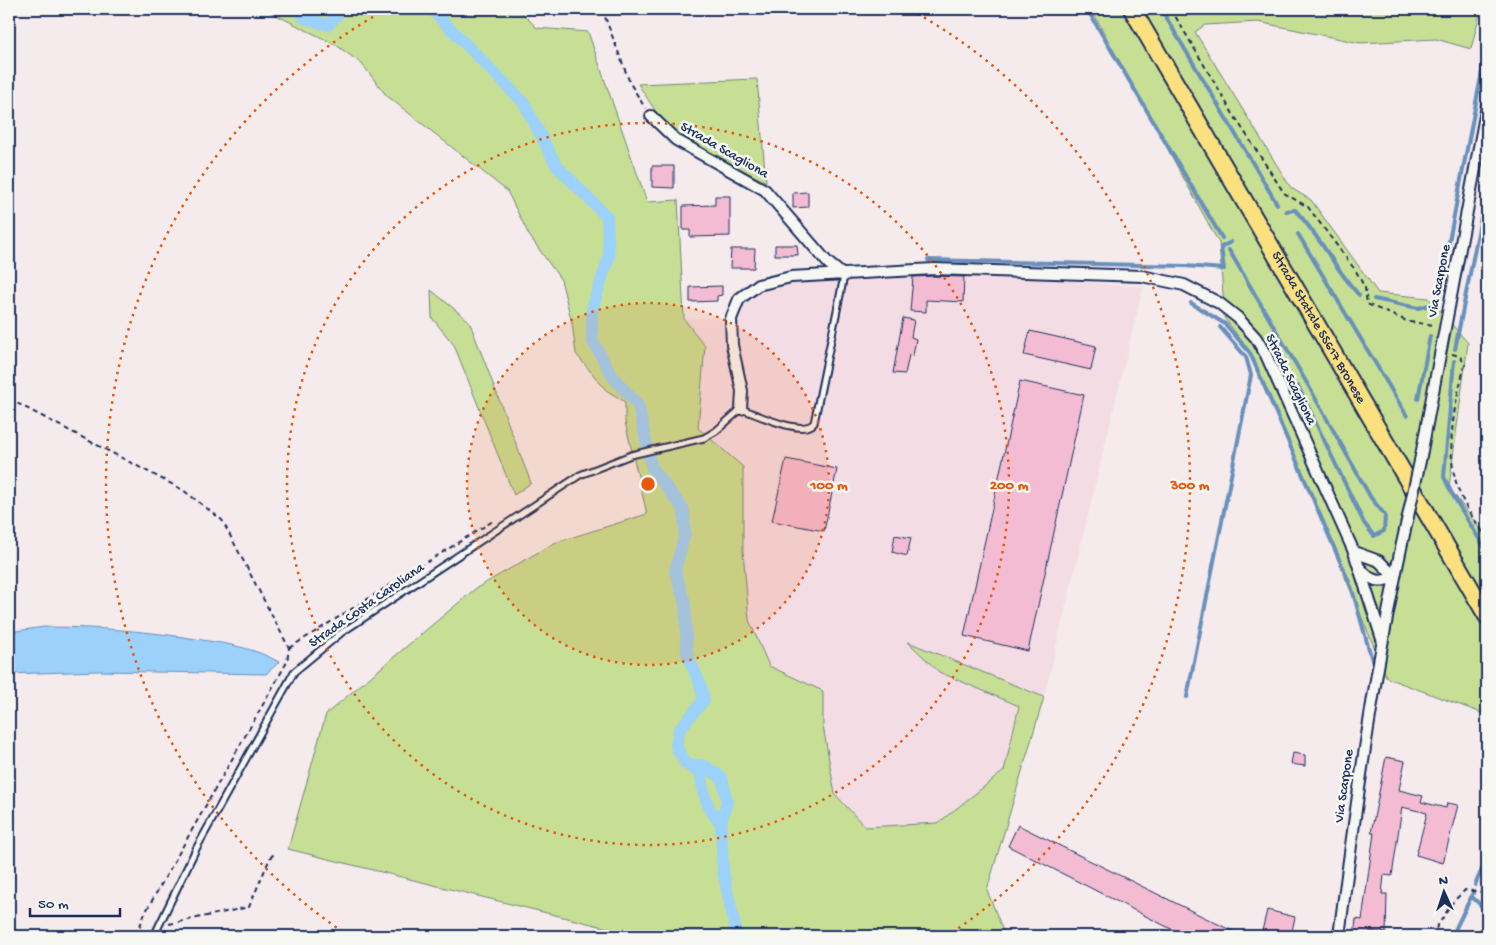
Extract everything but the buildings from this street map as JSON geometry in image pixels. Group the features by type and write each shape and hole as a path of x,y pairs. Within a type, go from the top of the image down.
{"main road":[{"path":"1124,9 1149,38"},
{"path":"1132,9 1149,38"},
{"path":"1136,9 1149,38"},
{"name":"Strada Statale SS617 Bronese","path":"1149,38 1487,616"}],"street":[{"name":"Via Scarpone","path":"1339,936 1367,725 1382,639 1420,461 1487,105"},
{"name":"Strada Scagliona","path":"651,116 676,140 765,190 828,263 844,276"},
{"name":"Strada Scagliona","path":"741,409 742,391 731,332 731,319 740,299 758,285 791,277 844,276 934,269 1142,276 1184,285 1202,293 1238,318 1256,338 1274,373 1354,552 1382,639"},
{"path":"1380,562 1393,556 1400,549"},
{"path":"1354,552 1380,562 1394,576 1383,581 1376,581 1369,578 1360,568"}],"lane":[{"path":"741,409 794,428 805,429 814,423 844,276"},
{"name":"Strada Costa Caroliana","path":"154,936 157,926 196,849 294,672 341,633 580,475 631,455 692,442 716,431 741,409"}],"path":[{"path":"602,9 630,83 651,116"},
{"path":"1171,9 1233,114 1284,193 1308,206 1356,271 1365,288 1366,304 1409,322 1445,326"},
{"path":"1440,351 1460,356 1465,366 1458,391 1452,445 1453,473 1461,496 1487,539"},
{"path":"9,399 184,490 222,520 288,648 287,662 144,913 136,936"},
{"path":"288,648 498,518"},
{"path":"157,926 249,908 270,858 275,853"},
{"path":"1431,936 1453,902 1465,890 1482,892 1487,895"}],"shaded area":[{"path":"924,269 1143,287 1044,697 910,643 939,672 1019,706 1004,771 939,823 865,827 835,794 823,726 823,691 769,666 749,620 743,551 743,467 698,428 705,346 684,319 731,318 739,299 756,285"}],"green space":[{"path":"264,9 518,9 537,28 588,32 647,202 678,200 684,319 705,346 698,428 743,467 743,551 749,620 769,666 823,691 823,726 835,794 865,827 938,823 1004,771 1019,706 939,672 908,642 1044,697 987,890 1005,936 640,936 288,849 326,714 475,589 554,543 647,514 625,422 625,402 606,390 576,354 572,323 561,280 529,235 507,191 386,95 362,64 336,45"},
{"path":"1091,9 1481,9 1471,49 1436,39 1360,43 1258,22 1205,25 1195,32 1291,188 1311,200 1378,293 1429,298 1468,343 1449,487 1487,539 1487,715 1387,678 1252,354 1225,319 1219,243"},
{"path":"757,79 766,182 689,142 664,124 638,84"},
{"path":"431,290 469,321 531,483 514,495 454,345 432,318"}],"water":[{"path":"44,627 123,630 162,634 241,647 279,662 266,674 99,671 9,674 9,632"}],"waterway":[{"path":"300,9 304,18 328,25 342,9"},
{"path":"431,9 524,103 556,165 607,217 609,257 592,309 592,340 613,377 638,405 652,468 684,510 685,533 675,571 685,603 687,653 700,684 704,700 679,730 676,746 686,764 705,766 722,778 727,801 721,823 723,872 737,936"},
{"path":"1087,9 1222,238"},
{"path":"1161,9 1277,204"},
{"path":"1374,299 1418,308 1437,303 1487,46"},
{"path":"1286,211 1295,210 1304,220 1359,295"},
{"path":"1455,349 1481,218"},
{"path":"1298,234 1407,416"},
{"path":"928,260 1185,266 1224,269 1221,247 1231,242"},
{"path":"1229,250 1371,498 1385,515 1384,531 1374,536 1364,523 1298,386"},
{"path":"1191,303 1225,324 1250,353 1352,589 1372,660"},
{"path":"1433,305 1434,313"},
{"path":"1187,697 1251,375 1246,357 1220,327"},
{"path":"1418,399 1430,336"},
{"path":"1454,361 1444,477 1452,494 1487,552"},
{"path":"688,765 701,774 706,801 721,823"},
{"path":"1475,885 1487,858"},
{"path":"1452,936 1473,893"},
{"path":"1471,896 1487,911"}]}
